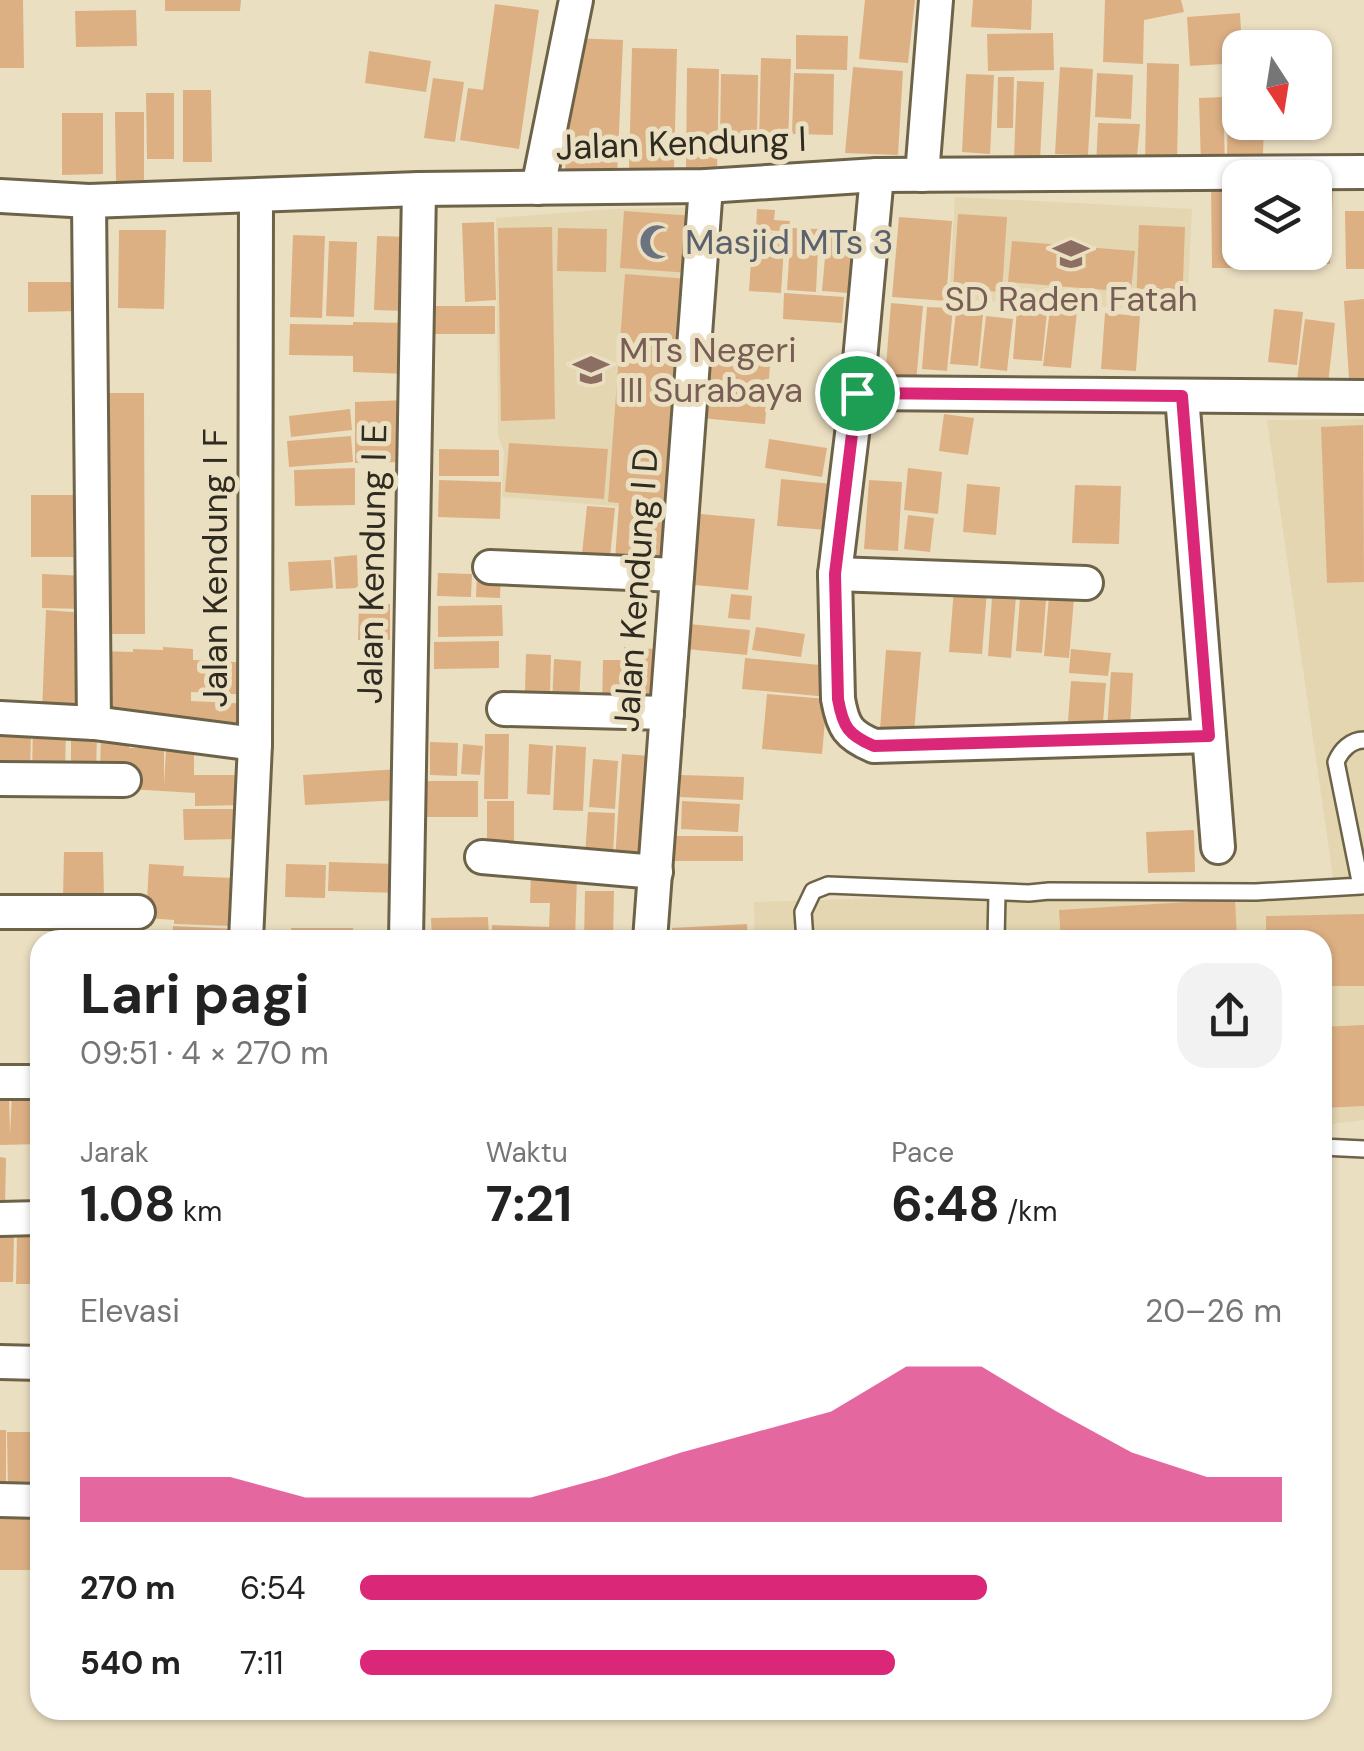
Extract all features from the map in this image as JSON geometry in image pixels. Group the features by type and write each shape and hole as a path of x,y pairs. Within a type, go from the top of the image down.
{"street":[{"path":"538,188 576,0"},
{"path":"922,175 936,0"},
{"name":"Jalan Kendung I","path":"0,196 88,200 706,186 877,175 1364,172"},
{"path":"877,175 835,574 838,699 850,733 874,746 1209,736"},
{"name":"Jalan Kendung I D","path":"651,930 706,186"},
{"name":"Jalan Kendung I E","path":"406,930 419,190"},
{"name":"Jalan Kendung I F","path":"246,930 255,744 256,196"},
{"path":"88,200 94,723"},
{"path":"857,393 1364,397"},
{"path":"1182,396 1218,847"},
{"path":"490,566 677,575"},
{"path":"835,574 1086,583"},
{"path":"504,709 667,713"},
{"path":"0,718 94,723 255,744"},
{"path":"0,779 124,780"},
{"path":"482,857 656,872"},
{"path":"0,912 138,912"},
{"path":"0,1082 30,1082"},
{"path":"0,1218 30,1218"},
{"path":"0,1362 30,1363"},
{"path":"0,1500 30,1502"}],"lane":[{"path":"805,930 804,912 812,891 828,885 1030,894 1256,892 1362,886 1356,826 1336,762 1340,752 1356,740 1364,740"},
{"path":"996,893 996,930"},
{"path":"1332,1148 1364,1148"}],"shaded area":[{"name":"SD Raden Fatah","path":"955,197 1192,209 1187,311 949,299"},
{"name":"MTs Negeri III Surabaya","path":"696,207 675,511 502,497 496,218"},
{"path":"1364,419 1364,1120 1332,1124 1332,930 755,930 754,902 1334,884 1267,420"}],"building":[{"path":"0,0 23,0 24,68 0,68"},
{"path":"165,0 241,0 240,11 165,11"},
{"path":"865,0 915,0 908,63 859,59"},
{"path":"973,0 1032,0 1031,30 971,27"},
{"path":"1105,0 1181,0 1184,12 1144,20 1143,64 1103,62"},
{"path":"495,4 539,10 519,149 460,140 468,88 483,90"},
{"path":"136,10 137,46 76,47 75,11"},
{"path":"1240,13 1241,30 1222,30 1222,64 1190,66 1187,17"},
{"path":"1053,33 1054,70 988,71 987,34"},
{"path":"796,35 848,36 847,70 796,69"},
{"path":"571,38 623,40 617,177 565,174"},
{"path":"632,48 677,49 674,169 629,168"},
{"path":"369,51 431,61 426,92 365,83"},
{"path":"761,58 791,59 788,143 759,142"},
{"path":"1147,63 1179,64 1177,164 1145,163"},
{"path":"853,67 903,71 898,155 845,153"},
{"path":"1060,67 1093,69 1088,155 1055,154"},
{"path":"687,68 719,69 717,172 686,171"},
{"path":"794,73 834,74 833,135 792,134"},
{"path":"1097,73 1133,75 1131,119 1095,117"},
{"path":"721,74 758,75 757,141 720,140"},
{"path":"966,74 994,75 990,154 962,152"},
{"path":"998,77 1014,77 1013,128 997,128"},
{"path":"433,78 464,82 455,142 424,138"},
{"path":"1017,81 1044,82 1040,160 1014,158"},
{"path":"183,90 211,90 212,162 183,162"},
{"path":"146,93 174,93 174,159 147,159"},
{"path":"1222,97 1222,164 1201,165 1199,98"},
{"path":"115,112 144,112 144,182 116,183"},
{"path":"62,113 103,113 103,174 62,175"},
{"path":"1098,123 1140,124 1136,167 1096,167"},
{"path":"1227,140 1263,140 1263,154 1227,154"},
{"path":"1222,183 1222,268 1212,268 1211,185"},
{"path":"757,209 775,210 774,220 790,221 788,232 756,229"},
{"name":"Masjid MTs 3","path":"624,211 694,216 690,273 620,268"},
{"path":"1345,211 1364,211 1364,269 1346,269"},
{"path":"958,214 1007,217 1002,292 953,289"},
{"path":"899,217 952,221 946,301 892,297"},
{"path":"494,222 496,300 465,302 462,223"},
{"path":"1139,225 1185,227 1182,308 1136,306"},
{"path":"552,227 555,419 501,421 498,228"},
{"path":"558,228 607,229 606,272 557,271"},
{"path":"791,228 819,229 816,292 787,290"},
{"path":"119,230 166,230 164,309 118,308"},
{"path":"753,232 785,233 781,293 749,291"},
{"path":"293,235 325,236 322,318 290,317"},
{"path":"827,235 853,238 848,293 822,291"},
{"path":"377,236 410,237 407,311 374,310"},
{"path":"329,241 357,242 354,317 326,316"},
{"path":"1012,241 1135,251 1131,292 1008,282"},
{"path":"625,274 689,279 665,563 615,560 619,503 608,502"},
{"path":"28,282 81,282 81,311 28,312"},
{"path":"784,293 844,297 842,323 783,319"},
{"path":"1364,299 1364,378 1349,379 1344,301"},
{"path":"891,303 923,306 916,382 885,379"},
{"path":"432,306 495,306 495,334 432,334"},
{"path":"927,307 953,308 947,371 922,369"},
{"path":"1017,309 1047,312 1042,361 1013,359"},
{"path":"1050,309 1077,311 1071,368 1043,366"},
{"path":"1274,309 1303,312 1297,365 1268,362"},
{"path":"956,312 983,315 978,366 950,364"},
{"path":"1105,313 1140,316 1136,371 1101,369"},
{"path":"986,316 1013,319 1007,371 980,368"},
{"path":"1305,319 1335,323 1327,392 1296,388"},
{"path":"410,323 409,374 353,372 353,356 289,355 290,324"},
{"path":"706,360 770,366 765,424 701,418"},
{"path":"109,393 144,393 145,634 109,634"},
{"path":"407,400 407,462 355,463 355,402"},
{"path":"350,409 352,430 291,437 289,416"},
{"path":"944,414 974,418 968,455 939,451"},
{"path":"1363,425 1364,582 1327,583 1321,427"},
{"path":"351,436 353,462 289,467 287,441"},
{"path":"769,439 827,448 822,477 765,468"},
{"path":"509,443 608,449 604,499 505,492"},
{"path":"439,449 499,450 499,476 439,476"},
{"path":"355,468 355,505 295,506 294,470"},
{"path":"908,468 942,472 938,514 904,510"},
{"path":"781,479 832,484 827,530 777,526"},
{"path":"439,480 501,482 500,519 438,517"},
{"path":"869,480 902,482 898,551 864,549"},
{"path":"967,484 1000,487 996,535 963,532"},
{"path":"1075,485 1121,486 1119,544 1072,543"},
{"path":"31,495 73,495 73,557 31,557"},
{"path":"587,506 615,508 609,567 581,564"},
{"path":"690,513 755,519 748,590 684,584"},
{"path":"908,515 934,518 930,552 904,549"},
{"path":"357,555 358,588 336,589 334,557"},
{"path":"331,560 333,588 290,591 288,562"},
{"path":"477,571 501,572 500,598 476,597"},
{"path":"438,573 472,574 471,597 437,596"},
{"path":"42,574 87,576 86,609 42,608"},
{"path":"993,583 1017,584 1011,658 988,656"},
{"path":"1021,584 1047,586 1042,653 1016,651"},
{"path":"1050,584 1075,586 1069,658 1044,656"},
{"path":"954,588 987,591 982,654 949,652"},
{"path":"731,594 752,596 750,620 728,618"},
{"path":"359,604 390,604 390,640 358,640"},
{"path":"502,605 503,636 438,637 438,606"},
{"path":"46,610 84,613 82,713 42,712"},
{"path":"689,624 750,630 747,655 686,649"},
{"path":"756,627 805,634 801,657 752,650"},
{"path":"499,641 499,668 434,669 434,642"},
{"path":"163,647 193,649 193,660 254,663 252,695 191,692 191,701 252,704 251,730 97,719 101,651 133,652"},
{"path":"624,647 655,649 653,705 602,708 603,660 624,660"},
{"path":"1071,649 1111,653 1108,676 1069,673"},
{"path":"886,650 921,652 914,732 880,729"},
{"path":"526,654 551,655 550,693 525,692"},
{"path":"745,658 831,666 828,697 742,689"},
{"path":"554,659 581,661 579,705 552,704"},
{"path":"1111,672 1133,673 1130,729 1107,728"},
{"path":"1071,681 1106,683 1103,723 1068,721"},
{"path":"767,694 827,699 822,754 762,749"},
{"path":"33,727 66,728 65,773 32,772"},
{"path":"0,730 31,731 30,775 0,774"},
{"path":"71,730 97,731 96,777 71,777"},
{"path":"101,732 129,733 129,748 164,748 164,786 166,750 194,750 194,775 244,775 245,805 195,806 195,793 129,789 100,772"},
{"path":"485,734 509,734 508,799 484,799"},
{"path":"430,742 458,743 457,776 430,775"},
{"path":"463,744 483,746 480,775 461,774"},
{"path":"529,744 553,746 550,795 527,794"},
{"path":"556,745 586,747 583,811 553,810"},
{"path":"622,754 651,756 644,862 615,860"},
{"path":"593,759 618,761 615,809 589,807"},
{"path":"400,769 402,800 305,805 303,775"},
{"path":"681,775 744,777 743,800 680,797"},
{"path":"422,781 478,781 478,817 422,817"},
{"path":"487,801 514,801 514,853 487,853"},
{"path":"682,801 740,804 738,832 681,829"},
{"path":"183,809 241,809 241,839 184,840"},
{"path":"588,812 615,813 613,857 585,855"},
{"path":"1194,830 1195,872 1148,873 1146,832"},
{"path":"667,836 743,836 743,861 667,861"},
{"path":"64,852 103,852 104,897 63,897"},
{"path":"329,862 399,864 398,893 328,891"},
{"path":"149,864 184,866 183,876 235,878 233,926 174,924 174,920 146,918"},
{"path":"286,864 326,865 325,898 285,897"},
{"path":"531,870 577,877 575,930 492,930 492,925 549,927 550,903 530,903"},
{"path":"585,891 614,891 613,930 584,930"},
{"path":"1235,899 1237,930 1060,930 1059,910"},
{"path":"1364,914 1364,986 1332,986 1332,930 1266,930 1266,916"},
{"path":"488,917 489,930 432,930 431,918"},
{"path":"60,919 104,921 104,930 59,930"},
{"path":"747,924 747,930 672,930"},
{"path":"173,926 236,929 236,930 173,930"},
{"path":"291,928 353,928 353,930"},
{"path":"1364,1025 1364,1106 1332,1108 1332,1027"},
{"path":"12,1093 30,1094 30,1144 0,1145 0,1094 9,1094 10,1135"},
{"path":"0,1157 6,1158 5,1208 0,1208"},
{"path":"0,1234 14,1234 13,1282 0,1282"},
{"path":"17,1234 30,1234 30,1284 16,1284"},
{"path":"0,1430 6,1430 6,1494 0,1494"},
{"path":"7,1432 30,1432 30,1491 8,1491"},
{"path":"0,1509 30,1509 30,1570 0,1570"}],"place":[{"name":"Masjid MTs 3","path":"657,242"},
{"name":"SD Raden Fatah","path":"1071,254"},
{"name":"MTs Negeri III Surabaya","path":"591,370"}],"route":[{"path":"857,393 1182,396 1209,736 874,746 850,733 838,699 835,574 857,393"}]}
